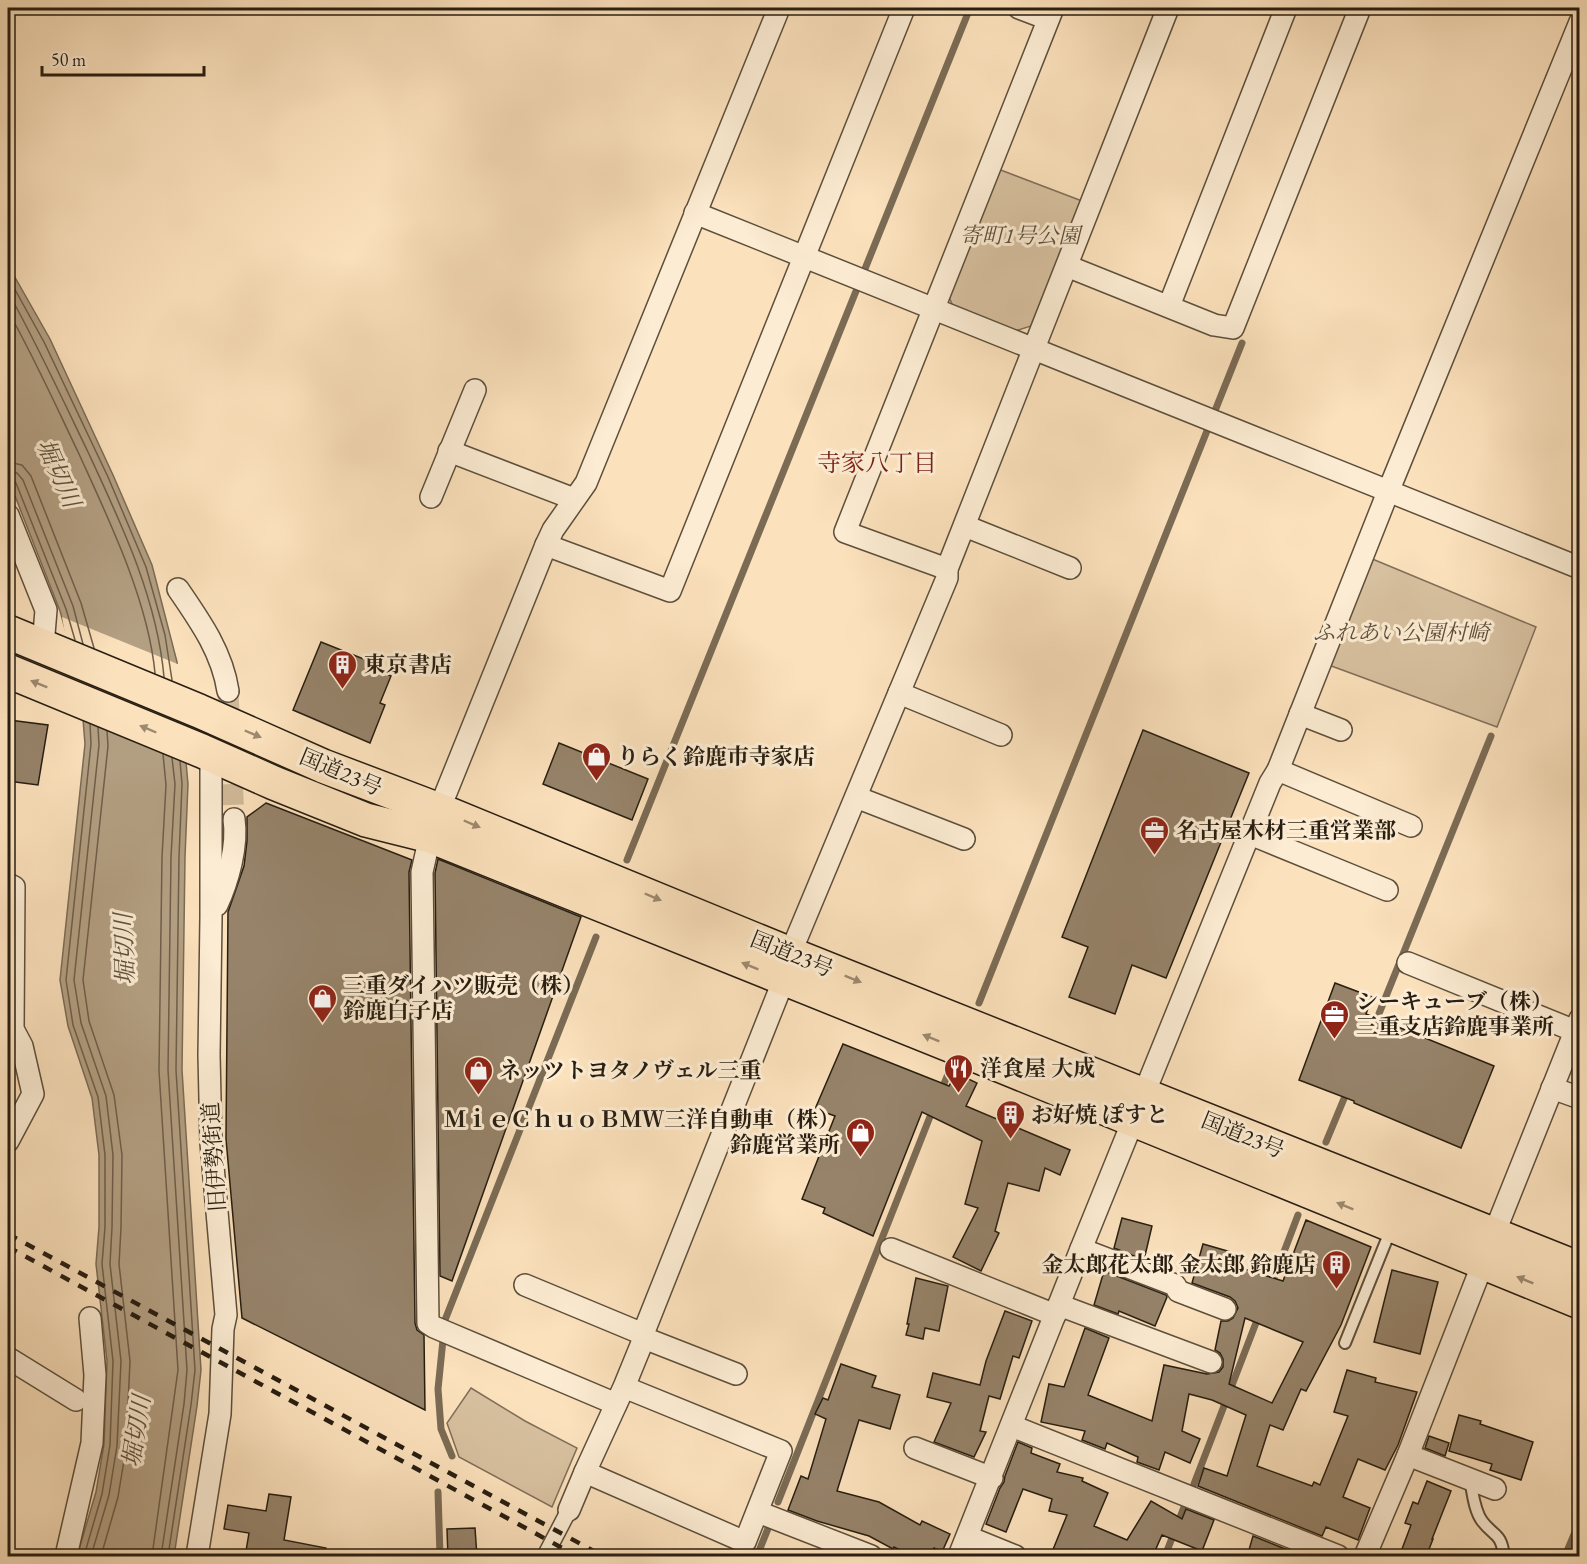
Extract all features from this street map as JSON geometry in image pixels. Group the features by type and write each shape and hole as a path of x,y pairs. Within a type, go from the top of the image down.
{"highway":[{"name":"国道23号","path":"8,632 199,711 323,766 435,823 1488,1249 1580,1302"},
{"name":"国道23号","path":"8,671 366,820 435,823"},
{"name":"国道23号","path":"1139,1108 1392,1226 1580,1269"}],"street":[{"path":"585,1472 745,1542 782,1451 620,1396 428,1323 422,872 435,823 546,545 553,530 586,483 779,8"},
{"path":"546,545 670,591 904,8"},
{"path":"946,569 845,532 1051,13 1019,8"},
{"path":"545,1557 569,1510 620,1396 787,967 947,578 946,569 1168,8"},
{"path":"1169,306 1286,8"},
{"path":"1067,266 1214,326 1233,328 1360,8"},
{"path":"959,1557 1081,1249 1270,783 1278,770 1388,492 1580,22"},
{"path":"695,213 1580,568"},
{"path":"431,497 475,390"},
{"path":"449,451 574,499"},
{"path":"8,515 46,610 56,652"},
{"path":"964,526 1070,568"},
{"path":"178,589 214,647 225,672 228,691"},
{"path":"899,693 1001,735"},
{"path":"1300,714 1341,730"},
{"name":"旧伊勢街道","path":"197,1557 220,1414 223,1329 226,1314 211,1143 209,1056 211,917 206,753"},
{"path":"1278,770 1412,826"},
{"path":"856,797 964,839"},
{"path":"211,917 222,893 233,849 234,819"},
{"path":"1250,834 1387,890"},
{"path":"8,884 14,887 10,1027 22,1046 33,1094 8,1141"},
{"path":"1365,1557 1408,1455 1577,1025 1408,963"},
{"path":"1552,1088 1580,1098"},
{"path":"891,1249 1057,1310 1211,1362"},
{"path":"1081,1249 1175,1285 1178,1291 1225,1309"},
{"path":"525,1285 736,1374"},
{"path":"66,1557 92,1443 95,1375 90,1318"},
{"path":"8,1358 76,1400"},
{"path":"1012,1426 1338,1557"},
{"path":"915,1448 992,1478"},
{"path":"1408,1455 1494,1489"},
{"path":"758,1512 871,1557"},
{"path":"968,1537 1015,1557"}],"lane":[{"path":"1345,1343 1392,1226"},
{"path":"1470,1480 1476,1510 1483,1522 1499,1536 1504,1556"}],"green space":[{"name":"寄町1号公園","path":"998,169 1082,201 1031,326 1015,331 954,308 947,293"},
{"name":"ふれあい公園村崎","path":"1370,558 1536,627 1497,727 1326,664"},
{"path":"471,1388 525,1421 577,1448 552,1507 459,1457 447,1423"}],"water":[{"name":"堀切川","path":"8,265 50,339 152,565 177,662 188,784 182,1070 201,1370 174,1556 77,1556 96,1492 104,1444 107,1361 96,1264 99,1227 99,1155 92,1098 68,1026 60,980 85,744 80,682 60,611 8,478"}],"pier":[{"path":"62,617 180,665 189,762 77,683"}],"building":[{"name":"東京書店","path":"321,642 371,662 369,667 391,676 380,703 385,705 370,743 293,710"},
{"path":"9,720 48,725 38,785 8,781"},
{"name":"名古屋木材三重営業部","path":"1143,730 1249,773 1166,978 1132,965 1115,1014 1069,997 1088,947 1062,937"},
{"name":"りらく鈴鹿市寺家店","path":"559,743 648,779 632,820 543,784"},
{"name":"三重ダイハツ販売（株） 鈴鹿白子店","path":"266,803 412,860 409,872 415,1323 417,1330 424,1335 425,1410 242,1318 226,1139 228,912 244,866 247,817"},
{"name":"ネッツトヨタノヴェル三重","path":"438,859 581,917 452,1281 440,1276 435,873"},
{"path":"1335,983 1372,997 1366,1014 1494,1066 1461,1148 1354,1103 1354,1101 1299,1080"},
{"name":"ＭｉｅＣｈｕｏＢＭＷ三洋自動車（株） 鈴鹿営業所","path":"843,1044 949,1086 956,1073 977,1083 966,1106 1070,1150 1060,1175 1045,1168 1039,1191 1008,1183 995,1231 999,1233 981,1271 953,1257 978,1208 965,1204 982,1141 922,1112 873,1236 823,1213 825,1208 802,1199 835,1116 815,1109"},
{"path":"1122,1218 1152,1226 1144,1260 1114,1248"},
{"path":"1306,1220 1371,1247 1341,1325 1306,1391 1301,1389 1283,1430 1270,1425 1257,1466 1312,1486 1314,1482 1320,1485 1348,1416 1334,1412 1347,1370 1376,1378 1375,1382 1417,1392 1398,1445 1385,1470 1358,1459 1343,1497 1370,1508 1358,1540 1326,1527 1322,1536 1198,1486 1204,1468 1227,1476 1246,1415 1212,1400 1189,1394 1182,1431 1200,1439 1190,1463 1165,1452 1159,1470 1137,1462 1138,1457 1107,1443 1105,1449 1082,1440 1085,1431 1041,1422 1049,1384 1064,1387 1085,1328 1109,1338 1088,1395 1152,1421 1164,1365 1207,1374 1219,1372 1223,1367 1223,1359 1215,1350 1221,1321 1233,1318 1238,1308 1230,1297 1192,1283 1203,1244 1238,1254 1234,1266 1283,1281","holes":["1245,1318 1303,1342 1272,1403 1229,1384"]},
{"path":"1392,1270 1438,1282 1420,1354 1374,1342"},
{"path":"1104,1271 1166,1295 1155,1326 1119,1311 1118,1314 1094,1305"},
{"path":"916,1278 948,1286 939,1331 925,1328 923,1339 906,1335"},
{"path":"1005,1311 1032,1321 1019,1358 1013,1356 1000,1399 989,1396 980,1431 986,1432 974,1457 934,1442 951,1403 927,1397 933,1373 980,1385 986,1361"},
{"path":"841,1364 876,1376 872,1387 900,1395 890,1429 859,1420 837,1491 879,1502 920,1525 922,1521 950,1534 942,1552 934,1548 930,1557 914,1557 869,1536 788,1510 801,1476 808,1479 826,1419 815,1414 823,1398 828,1400"},
{"path":"1459,1415 1481,1421 1480,1424 1533,1442 1521,1480 1490,1470 1492,1464 1449,1451"},
{"path":"1429,1436 1449,1443 1445,1456 1425,1448"},
{"path":"1018,1442 1032,1448 1031,1453 1060,1464 1057,1472 1083,1478 1082,1481 1108,1493 1094,1526 1127,1540 1151,1501 1182,1519 1186,1509 1214,1520 1202,1551 1162,1535 1155,1551 1167,1557 1050,1557 1067,1515 1049,1511 1052,1499 1023,1489 1006,1532 986,1524"},
{"path":"1427,1481 1451,1491 1426,1557 1399,1557 1411,1525 1405,1523 1413,1502 1418,1504"},
{"path":"269,1494 291,1497 284,1540 326,1548 325,1557 245,1557 249,1533 224,1529 228,1505 266,1511"},
{"path":"475,1528 477,1557 448,1557 447,1529"},
{"path":"1253,1536 1305,1557 1247,1557"}],"waterway":[{"path":"627,860 970,8"},
{"path":"979,1003 1242,343"},
{"path":"1374,1026 1491,736"},
{"path":"452,1456 441,1429 438,1389 445,1320 596,937"},
{"path":"941,1091 948,1074"},
{"path":"1326,1142 1348,1089"},
{"path":"778,1502 933,1109"},
{"path":"1271,1286 1298,1215"},
{"path":"1194,1484 1259,1315"},
{"path":"438,1492 440,1556"},
{"path":"1165,1556 1186,1502"},
{"path":"1565,1556 1580,1520"},
{"path":"757,1556 771,1521"}],"tunnel":[{"path":"228,691 234,819"}],"railway":[{"path":"8,1234 603,1556"},
{"path":"8,1247 577,1556"}],"place":[{"name":"東京書店","path":"343,690"},
{"name":"りらく鈴鹿市寺家店","path":"596,782"},
{"name":"名古屋木材三重営業部","path":"1155,856"},
{"name":"三重ダイハツ販売（株） 鈴鹿白子店","path":"322,1024"},
{"name":"シーキューブ（株） 三重支店鈴鹿事業所","path":"1335,1040"},
{"name":"洋食屋 大成","path":"959,1094"},
{"name":"ネッツトヨタノヴェル三重","path":"478,1096"},
{"name":"お好焼 ぽすと","path":"1010,1140"},
{"name":"ＭｉｅＣｈｕｏＢＭＷ三洋自動車（株） 鈴鹿営業所","path":"861,1158"},
{"name":"金太郎花太郎 金太郎 鈴鹿店","path":"1337,1290"}],"district":[{"name":"寺家八丁目","path":"877,462"}]}
